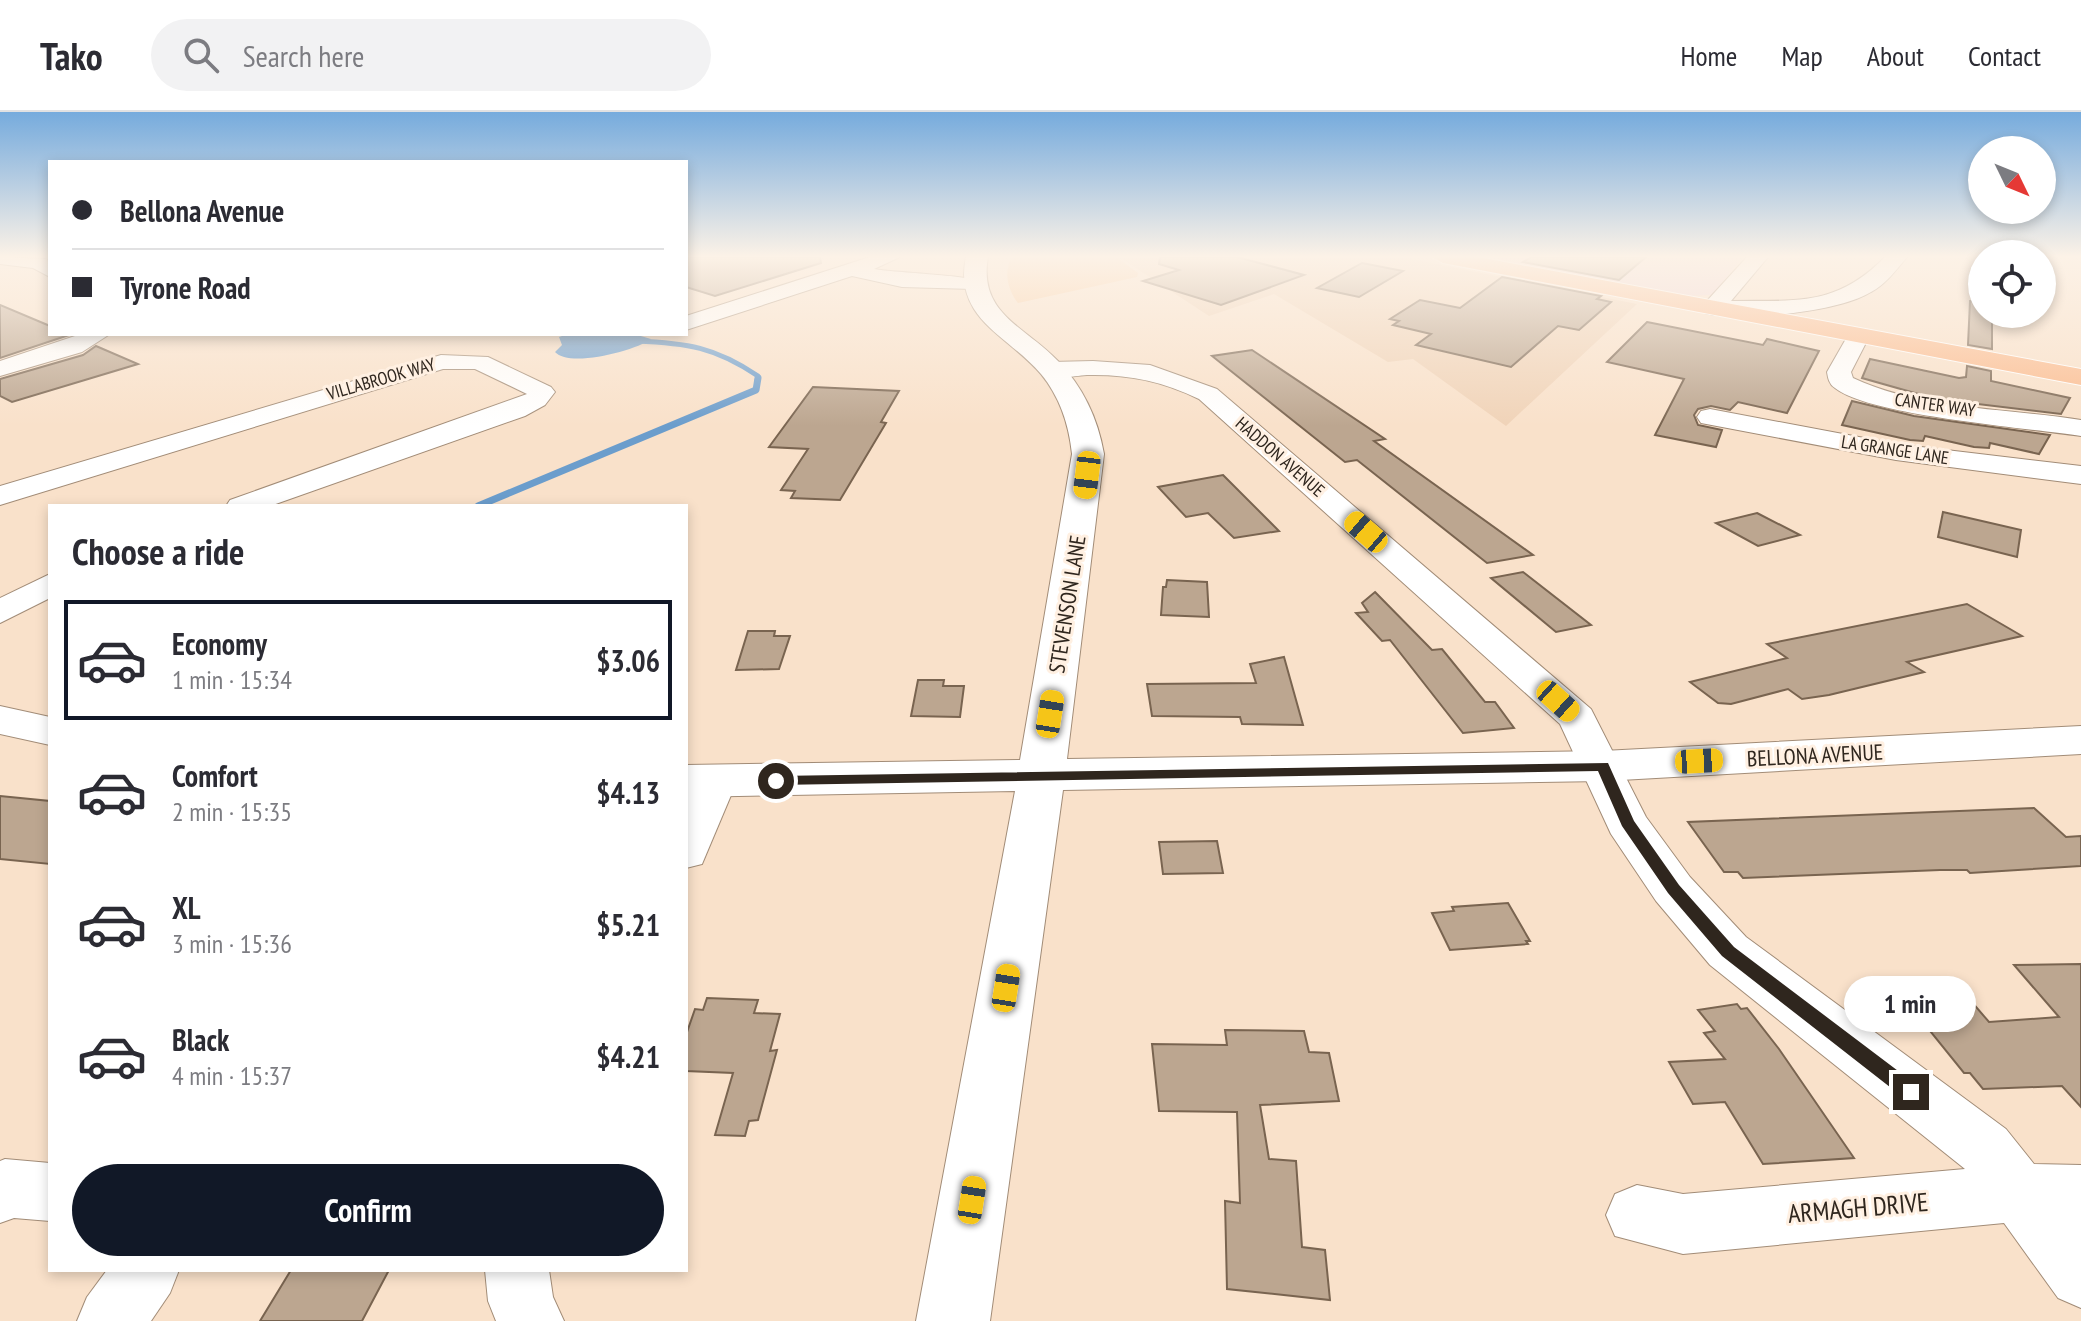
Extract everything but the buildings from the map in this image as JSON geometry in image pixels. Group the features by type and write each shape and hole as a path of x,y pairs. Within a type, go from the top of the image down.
{"main road":[{"path":"1742,313 2081,377"}],"street":[{"path":"688,322 716,313"},
{"name":"STEVENSON LANE","path":"953,1321 1041,777 1088,454 1080,415 1051,369 988,313"},
{"name":"CANTER WAY","path":"1859,335 1839,372 1844,383 1856,389 1895,400 2081,428"},
{"path":"0,369 66,350 95,336"},
{"name":"VILLABROOK WAY","path":"0,496 441,362 479,362 542,392 536,400 516,410 247,504"},
{"name":"HADDON AVENUE","path":"1051,369 1138,368 1181,379 1208,394 1577,718 1603,766 1627,823 1673,889 1728,951 1985,1148 2081,1275"},
{"name":"LA GRANGE LANE","path":"1710,417 1896,452 2081,475"},
{"path":"0,612 48,585"},
{"path":"0,720 48,731"},
{"name":"BELLONA AVENUE","path":"701,781 1603,766 2081,740"},
{"path":"688,843 701,781"},
{"path":"0,1194 5,1188 48,1192"},
{"name":"ARMAGH DRIVE","path":"1637,1215 1683,1224 2019,1193 2081,1194"},
{"path":"111,1321 146,1272"},
{"path":"517,1272 521,1301 530,1321"}],"shaded area":[{"path":"1307,313 1627,313 1506,426 1413,359 1388,362"}],"water":[{"path":"641,336 651,339 617,353 574,358 562,357 555,352 562,345 559,337"}],"waterway":[{"path":"636,341 700,348 743,366 758,376 757,380"},
{"path":"483,504 756,390 758,378"}],"route":[{"path":"776,781 1603,766 1627,823 1673,889 1728,951 1911,1092"}]}
